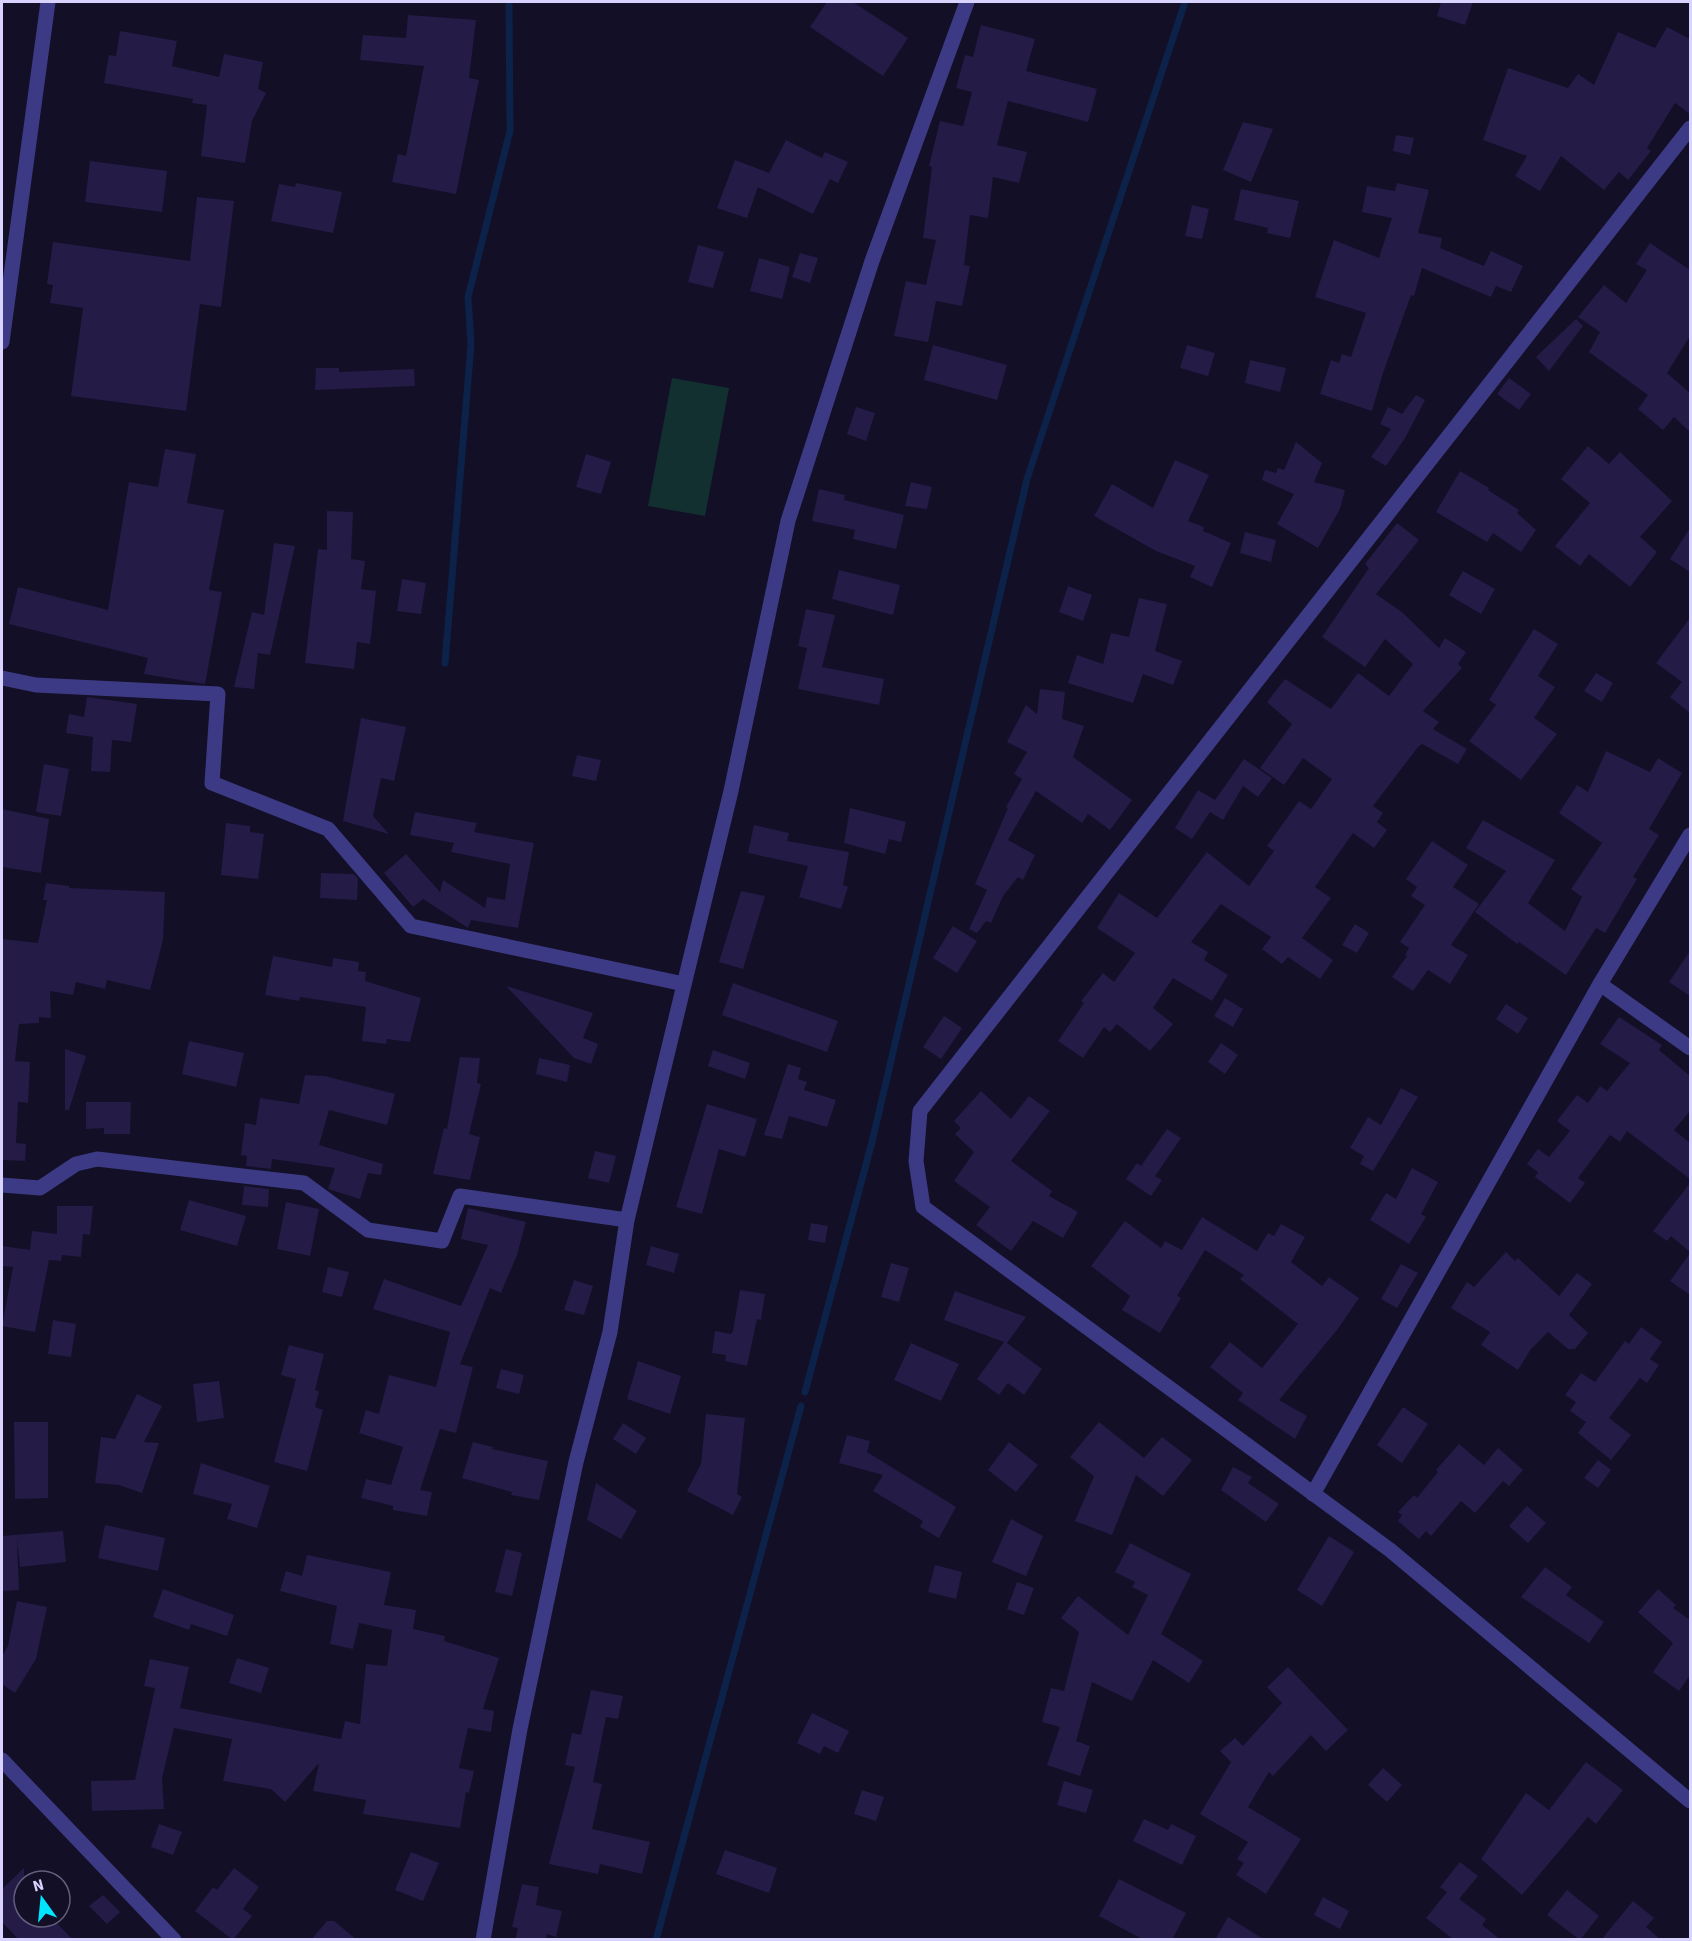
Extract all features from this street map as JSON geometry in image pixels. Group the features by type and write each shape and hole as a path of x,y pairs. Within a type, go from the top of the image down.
{"street":[{"path":"2,342 4,313 48,2"},
{"path":"483,1940 520,1729 576,1462 610,1332 627,1220 731,790 788,521 872,261 967,2"},
{"path":"1690,128 920,1111 916,1161 923,1207 1390,1550 1690,1801"},
{"path":"2,678 36,685 218,694 212,783 328,830 411,926 684,984"},
{"path":"1312,1494 1600,984 1690,835"},
{"path":"1600,984 1690,1048"},
{"path":"2,1185 40,1188 76,1164 97,1159 304,1183 368,1230 442,1241 460,1196 627,1220"},
{"path":"2,1760 174,1940"}],"green space":[{"path":"672,378 729,388 705,516 648,506"}],"building":[{"path":"827,2 853,2 908,38 883,76 810,27"},
{"path":"1441,2 1473,2 1465,25 1437,16"},
{"path":"408,15 476,20 469,78 479,80 456,194 392,182 398,154 406,156 424,66 360,60 363,35 406,38"},
{"path":"981,25 1035,39 1026,71 1097,89 1088,122 1008,101 997,145 1027,152 1019,183 993,177 988,218 970,215 964,265 970,266 962,306 936,301 928,342 894,336 906,281 926,285 936,240 923,238 932,167 929,166 940,121 963,126 972,92 956,88 965,55 973,57"},
{"path":"1667,27 1690,39 1690,114 1675,103 1647,148 1651,151 1628,180 1619,172 1604,190 1561,156 1540,191 1515,176 1527,156 1483,140 1508,68 1568,88 1578,74 1594,85 1618,32 1655,48"},
{"path":"120,31 177,41 172,66 219,77 224,54 263,62 258,89 266,93 252,121 245,163 201,156 207,105 192,103 193,99 104,83 109,55 116,56"},
{"path":"1243,122 1273,129 1251,182 1223,170"},
{"path":"1396,135 1414,138 1410,155 1393,151"},
{"path":"786,140 822,158 825,152 848,162 838,183 830,179 813,214 758,187 747,218 717,208 735,160 769,173"},
{"path":"90,161 167,171 162,212 85,202"},
{"path":"296,183 342,192 333,233 271,221 279,184 295,187"},
{"path":"1397,183 1429,190 1418,233 1442,238 1440,248 1484,266 1491,251 1523,266 1511,292 1496,286 1491,297 1422,268 1414,296 1411,295 1382,376 1372,411 1320,394 1331,360 1339,363 1342,354 1351,357 1366,313 1315,297 1334,240 1379,258 1392,218 1362,212 1367,186 1395,191"},
{"path":"1241,189 1299,201 1290,238 1267,233 1268,228 1234,220"},
{"path":"197,197 234,201 221,307 200,304 186,411 71,396 83,308 50,303 53,285 47,284 53,242 190,261"},
{"path":"1192,205 1209,209 1202,239 1185,236"},
{"path":"1650,243 1690,270 1690,336 1667,373 1690,393 1690,432 1674,417 1663,430 1638,409 1648,395 1589,352 1600,332 1578,317 1604,285 1626,303 1647,270 1636,264"},
{"path":"698,245 724,252 713,288 688,282"},
{"path":"800,253 818,258 810,283 792,277"},
{"path":"759,258 790,267 782,299 750,291"},
{"path":"1576,319 1583,326 1549,371 1536,357"},
{"path":"933,345 1007,365 997,400 924,380"},
{"path":"1187,345 1215,353 1208,376 1180,368"},
{"path":"1250,360 1286,368 1280,392 1245,383"},
{"path":"316,368 339,368 339,372 414,369 415,386 315,390"},
{"path":"1509,378 1531,394 1519,410 1497,394"},
{"path":"1416,395 1425,400 1405,438 1386,466 1371,457 1391,429 1380,424 1388,407 1402,414"},
{"path":"856,407 875,413 866,441 847,434"},
{"path":"1296,442 1322,463 1314,482 1345,490 1340,509 1318,548 1277,524 1294,494 1262,480 1265,470 1276,473 1278,468 1284,470"},
{"path":"1588,446 1609,464 1620,452 1672,501 1640,537 1657,552 1630,587 1589,554 1580,566 1555,546 1590,503 1561,479"},
{"path":"165,449 196,454 187,503 224,510 209,590 222,592 205,684 144,674 148,658 9,624 18,587 108,610 129,482 158,487"},
{"path":"586,454 611,462 601,494 576,487"},
{"path":"1175,460 1209,475 1188,521 1204,527 1203,531 1231,543 1212,587 1190,577 1195,566 1156,551 1094,516 1112,484 1153,508"},
{"path":"1460,471 1489,488 1488,490 1519,510 1517,513 1536,530 1521,552 1493,533 1487,542 1436,512"},
{"path":"911,482 932,487 927,509 905,506"},
{"path":"819,489 845,495 844,500 904,515 896,549 853,539 855,530 812,521"},
{"path":"327,511 353,512 351,559 365,561 361,589 376,591 370,644 357,642 354,669 305,663 318,549 327,550"},
{"path":"1397,523 1419,540 1376,594 1403,613 1439,648 1445,638 1466,652 1458,664 1462,668 1423,711 1439,722 1433,729 1467,749 1458,764 1422,744 1418,747 1373,806 1383,813 1377,822 1387,830 1374,848 1353,833 1315,887 1331,898 1302,938 1333,960 1320,979 1288,957 1282,964 1262,949 1271,937 1221,904 1191,942 1208,952 1204,960 1228,975 1212,1001 1173,978 1153,1008 1173,1024 1150,1051 1117,1024 1110,1032 1104,1027 1083,1058 1058,1041 1084,1003 1081,1001 1103,973 1114,982 1135,953 1097,928 1119,893 1157,918 1207,852 1249,886 1274,851 1267,846 1299,801 1311,809 1332,779 1303,758 1284,785 1260,768 1292,724 1267,702 1285,679 1331,709 1358,673 1389,696 1413,664 1385,639 1365,667 1322,637 1369,568 1365,564"},
{"path":"1690,528 1690,572 1670,559"},
{"path":"1245,532 1276,540 1271,562 1240,553"},
{"path":"274,543 295,546 270,655 258,653 254,689 234,687 252,612 264,615"},
{"path":"839,570 900,585 893,615 832,599"},
{"path":"1463,571 1495,589 1481,614 1449,595"},
{"path":"402,579 426,583 421,614 397,611"},
{"path":"1068,586 1092,595 1083,621 1059,612"},
{"path":"1139,598 1167,604 1155,651 1182,661 1173,685 1143,674 1133,703 1068,683 1077,655 1103,664 1111,633 1129,637"},
{"path":"806,609 835,615 822,667 884,679 879,705 798,689 807,648 798,646"},
{"path":"1690,618 1690,713 1670,697 1682,682 1656,663"},
{"path":"1534,629 1558,644 1538,676 1555,687 1534,718 1557,734 1521,780 1469,741 1496,705 1489,700"},
{"path":"1596,673 1613,683 1602,702 1584,691"},
{"path":"1040,689 1065,692 1062,719 1084,726 1073,757 1132,800 1110,830 1088,814 1082,823 1036,791 1008,840 1035,855 1023,880 1018,877 1003,896 991,923 986,921 977,933 969,929 987,890 975,884 1008,808 1006,807 1022,779 1014,774 1027,752 1007,742 1026,705 1037,714"},
{"path":"87,697 137,704 131,742 112,740 110,772 91,771 93,737 66,733 69,714 84,717"},
{"path":"361,718 406,727 394,781 381,778 373,816 389,834 343,821"},
{"path":"1606,751 1650,772 1658,758 1682,773 1649,829 1659,835 1633,877 1637,879 1605,933 1596,928 1566,975 1519,942 1517,944 1475,912 1506,871 1466,848 1483,820 1555,860 1528,903 1565,931 1582,897 1571,889 1602,843 1559,813 1577,785 1588,792"},
{"path":"577,755 601,760 596,781 572,776"},
{"path":"1244,759 1272,778 1258,797 1243,786 1223,820 1210,812 1192,839 1175,828 1198,790 1215,800"},
{"path":"44,764 69,769 61,816 36,812"},
{"path":"850,808 906,822 901,842 889,839 885,854 844,843"},
{"path":"2,809 49,819 41,873 2,867"},
{"path":"415,812 477,823 474,832 534,843 518,928 471,920 468,928 423,899 413,907 384,873 406,854 440,892 443,880 485,908 487,897 505,900 510,864 451,852 454,843 410,835"},
{"path":"226,823 250,826 250,832 264,834 258,879 221,875"},
{"path":"754,825 789,833 787,841 849,852 843,885 848,887 841,909 799,897 808,866 748,853"},
{"path":"1432,841 1468,865 1453,887 1479,904 1451,945 1468,955 1450,984 1428,970 1413,991 1392,977 1407,956 1405,955 1409,948 1400,942 1425,905 1411,896 1417,887 1406,879"},
{"path":"321,873 354,874 358,879 357,900 320,898"},
{"path":"46,883 69,886 69,888 165,892 163,940 150,990 107,980 105,989 76,982 73,995 50,991 51,1018 39,1017 39,1023 19,1024 15,1061 30,1062 28,1103 18,1102 16,1143 26,1144 25,1161 2,1160 2,939 38,943 47,900 43,900"},
{"path":"741,891 765,896 743,969 719,962"},
{"path":"1355,924 1369,933 1357,953 1342,945"},
{"path":"953,926 977,941 957,973 933,958"},
{"path":"1690,951 1690,996 1669,982"},
{"path":"273,956 332,967 333,958 359,962 358,971 366,972 365,981 421,998 410,1042 387,1039 386,1044 362,1041 366,1007 300,997 299,1001 265,995"},
{"path":"733,983 838,1021 827,1052 722,1015"},
{"path":"506,986 593,1013 583,1038 598,1044 591,1064 574,1058"},
{"path":"1225,998 1243,1009 1233,1027 1214,1016"},
{"path":"1506,1004 1528,1018 1518,1034 1496,1019"},
{"path":"944,1016 962,1028 941,1059 923,1047"},
{"path":"1619,1017 1662,1045 1659,1050 1690,1076 1690,1111 1674,1130 1690,1143 1690,1179 1627,1131 1620,1142 1610,1135 1578,1178 1585,1183 1570,1203 1535,1177 1538,1172 1527,1164 1538,1149 1549,1157 1570,1131 1557,1121 1577,1095 1588,1103 1600,1086 1607,1091 1630,1063 1600,1044"},
{"path":"189,1041 244,1053 236,1087 182,1074"},
{"path":"1221,1043 1238,1055 1225,1074 1208,1062"},
{"path":"65,1049 86,1056 69,1110 65,1110"},
{"path":"713,1050 750,1063 745,1079 708,1066"},
{"path":"460,1057 480,1058 477,1083 481,1084 469,1134 480,1137 470,1180 433,1174 444,1128 447,1129"},
{"path":"539,1058 570,1065 567,1082 536,1074"},
{"path":"788,1064 801,1068 798,1079 807,1082 804,1090 836,1100 827,1127 789,1116 782,1139 764,1135"},
{"path":"305,1075 325,1076 395,1094 387,1125 329,1110 319,1145 383,1164 381,1175 368,1173 360,1199 328,1189 335,1168 272,1159 271,1169 246,1166 247,1156 241,1155 245,1123 256,1125 260,1098 299,1104"},
{"path":"1401,1088 1418,1097 1373,1171 1360,1164 1364,1156 1350,1148 1368,1117 1381,1125"},
{"path":"981,1091 1011,1119 1029,1096 1050,1111 1011,1161 1052,1191 1049,1196 1078,1212 1063,1238 1033,1221 1011,1251 976,1225 990,1207 954,1181 974,1152 955,1134 961,1128 954,1121"},
{"path":"86,1102 131,1102 130,1134 104,1134 104,1128 86,1129"},
{"path":"707,1104 757,1119 745,1157 719,1149 702,1214 676,1207"},
{"path":"1167,1129 1181,1138 1155,1176 1162,1180 1151,1196 1126,1179 1137,1163 1141,1166"},
{"path":"595,1151 616,1156 609,1183 588,1178"},
{"path":"1412,1168 1438,1182 1421,1214 1426,1217 1409,1244 1370,1220 1386,1193 1396,1199"},
{"path":"1690,1183 1690,1252 1671,1236 1667,1241 1653,1231"},
{"path":"244,1186 269,1189 268,1207 242,1205"},
{"path":"189,1200 246,1216 237,1246 180,1230"},
{"path":"286,1202 319,1209 310,1256 277,1249"},
{"path":"57,1206 93,1206 90,1235 83,1234 81,1257 62,1255 61,1261 49,1260 35,1332 2,1326 13,1267 2,1266 2,1246 30,1250 32,1231 57,1234"},
{"path":"468,1208 526,1222 517,1255 501,1293 490,1288 460,1364 473,1367 456,1433 440,1429 420,1490 432,1492 427,1516 393,1510 393,1506 361,1498 366,1479 391,1485 403,1447 359,1433 366,1410 379,1414 389,1375 436,1387 450,1332 373,1309 384,1279 461,1306 488,1245 461,1239"},
{"path":"1202,1217 1257,1251 1268,1233 1274,1236 1281,1224 1305,1237 1291,1262 1322,1286 1329,1277 1359,1298 1337,1330 1279,1400 1307,1416 1295,1439 1238,1400 1243,1393 1210,1367 1230,1342 1262,1368 1298,1324 1240,1279 1244,1275 1205,1250 1177,1296 1181,1298 1160,1333 1122,1310 1130,1296 1091,1266 1125,1221 1161,1248 1165,1241 1182,1250"},
{"path":"811,1223 828,1226 825,1243 808,1240"},
{"path":"651,1246 679,1254 674,1273 646,1265"},
{"path":"1506,1252 1515,1261 1518,1258 1559,1296 1577,1273 1592,1284 1569,1315 1588,1333 1575,1349 1568,1349 1548,1332 1531,1349 1518,1370 1481,1345 1490,1332 1451,1308 1467,1282 1474,1287"},
{"path":"1690,1253 1690,1295 1670,1281"},
{"path":"891,1263 909,1268 899,1302 881,1297"},
{"path":"1401,1264 1418,1273 1397,1308 1381,1299"},
{"path":"328,1267 349,1272 342,1297 322,1292"},
{"path":"574,1280 593,1286 584,1315 564,1310"},
{"path":"740,1290 765,1294 761,1320 757,1319 747,1366 725,1361 726,1355 712,1353 715,1331 731,1334 733,1331"},
{"path":"955,1291 1026,1317 1007,1343 1042,1369 1024,1395 1008,1383 999,1395 977,1379 1004,1342 944,1320"},
{"path":"53,1320 76,1324 71,1357 48,1354"},
{"path":"1641,1327 1662,1342 1650,1359 1659,1365 1647,1383 1640,1378 1609,1418 1631,1435 1611,1460 1578,1433 1586,1422 1570,1411 1576,1402 1565,1395 1581,1373 1595,1382 1625,1341 1629,1344"},
{"path":"911,1343 959,1364 941,1401 894,1380"},
{"path":"289,1345 324,1354 315,1390 319,1391 315,1407 323,1410 307,1471 274,1462 296,1379 281,1375"},
{"path":"638,1361 681,1376 670,1414 627,1399"},
{"path":"501,1369 524,1375 519,1394 496,1388"},
{"path":"219,1381 224,1418 197,1422 193,1384"},
{"path":"137,1394 162,1406 144,1442 159,1443 142,1493 119,1485 95,1483 101,1437 115,1439"},
{"path":"1403,1407 1428,1424 1402,1463 1377,1445"},
{"path":"706,1414 745,1418 737,1494 742,1497 733,1515 687,1491 701,1464"},
{"path":"14,1422 48,1422 48,1498 15,1499"},
{"path":"1099,1422 1144,1458 1162,1437 1192,1460 1163,1496 1136,1475 1112,1535 1075,1521 1094,1476 1070,1457"},
{"path":"623,1423 646,1438 636,1454 613,1439"},
{"path":"847,1435 870,1441 867,1452 956,1507 939,1538 920,1527 923,1521 873,1491 883,1475 839,1463"},
{"path":"473,1442 493,1447 492,1449 548,1461 539,1500 511,1495 512,1492 462,1478"},
{"path":"1009,1442 1038,1465 1016,1492 988,1470"},
{"path":"1459,1444 1484,1465 1498,1448 1523,1470 1509,1486 1503,1481 1475,1513 1461,1501 1431,1536 1426,1531 1419,1539 1398,1521 1402,1515 1398,1512 1414,1495 1417,1498 1438,1472 1436,1470"},
{"path":"1598,1460 1611,1470 1598,1488 1584,1478"},
{"path":"201,1463 270,1486 257,1528 227,1519 232,1504 193,1494"},
{"path":"1233,1467 1252,1477 1248,1483 1279,1504 1266,1522 1221,1490"},
{"path":"596,1483 637,1511 621,1539 587,1520"},
{"path":"1527,1506 1546,1523 1528,1543 1509,1526"},
{"path":"1011,1519 1043,1536 1026,1576 992,1562"},
{"path":"105,1525 165,1538 158,1571 98,1558"},
{"path":"63,1531 66,1562 20,1567 17,1538 19,1590 2,1591 2,1536"},
{"path":"1329,1536 1354,1552 1322,1606 1297,1590"},
{"path":"1130,1543 1191,1574 1161,1634 1203,1661 1189,1683 1153,1660 1132,1701 1092,1682 1076,1741 1090,1746 1080,1776 1047,1765 1060,1727 1042,1722 1051,1688 1064,1691 1079,1632 1061,1618 1078,1596 1128,1635 1148,1595 1132,1587 1135,1582 1115,1572"},
{"path":"506,1549 522,1553 512,1596 495,1592"},
{"path":"307,1555 391,1572 384,1605 416,1610 413,1629 445,1636 444,1641 499,1658 483,1709 494,1711 491,1732 468,1728 459,1768 474,1771 469,1793 466,1792 460,1828 363,1814 366,1800 313,1791 319,1763 285,1802 271,1789 223,1781 232,1739 174,1728 162,1778 164,1809 92,1811 91,1781 135,1780 155,1688 144,1686 150,1659 189,1667 180,1708 341,1739 345,1721 360,1724 366,1664 387,1666 392,1630 359,1623 353,1649 330,1644 337,1606 280,1591 286,1571 302,1576"},
{"path":"935,1565 962,1572 956,1599 928,1592"},
{"path":"1545,1567 1572,1587 1566,1595 1604,1622 1589,1643 1521,1597"},
{"path":"1017,1582 1034,1588 1024,1615 1007,1609"},
{"path":"163,1589 234,1615 227,1636 191,1624 189,1630 153,1617"},
{"path":"1658,1589 1676,1605 1673,1608 1690,1620 1690,1675 1679,1691 1653,1672 1673,1643 1638,1612"},
{"path":"17,1601 47,1607 36,1659 15,1693 2,1684 2,1656 8,1646"},
{"path":"237,1658 269,1668 261,1693 229,1683"},
{"path":"1288,1667 1348,1730 1326,1751 1311,1735 1273,1776 1269,1772 1248,1807 1301,1839 1266,1894 1236,1875 1244,1863 1237,1859 1248,1842 1200,1814 1231,1762 1220,1751 1235,1738 1243,1746 1282,1703 1267,1687"},
{"path":"591,1690 623,1696 618,1719 606,1717 593,1782 602,1784 592,1829 650,1842 642,1874 600,1864 598,1874 549,1864 575,1767 565,1765 572,1733 581,1735"},
{"path":"812,1713 849,1731 838,1753 824,1746 820,1754 797,1743"},
{"path":"1586,1762 1623,1790 1596,1824 1588,1817 1522,1895 1481,1859 1526,1793 1549,1810"},
{"path":"1383,1768 1402,1785 1387,1802 1368,1785"},
{"path":"1064,1781 1093,1790 1086,1813 1057,1805"},
{"path":"862,1790 884,1797 876,1821 854,1814"},
{"path":"1144,1819 1168,1830 1171,1824 1196,1836 1182,1865 1133,1841"},
{"path":"159,1824 182,1832 173,1855 151,1847"},
{"path":"725,1850 777,1868 769,1893 716,1874"},
{"path":"411,1852 439,1863 423,1901 395,1890"},
{"path":"1460,1862 1478,1876 1459,1899 1486,1919 1482,1925 1501,1940 1454,1940 1426,1918 1447,1892 1440,1887"},
{"path":"234,1868 259,1887 243,1909 252,1916 233,1940 195,1911 213,1887 217,1890"},
{"path":"12,1879 12,1929 62,1929 73,1940 19,1940 2,1922 2,1889"},
{"path":"1119,1879 1186,1913 1172,1940 1144,1940 1099,1916"},
{"path":"522,1884 539,1887 536,1905 562,1911 556,1937 547,1934 546,1940 515,1940 518,1928 512,1927"},
{"path":"1567,1890 1599,1916 1580,1940 1547,1915"},
{"path":"103,1895 120,1912 107,1924 89,1906"},
{"path":"1323,1897 1349,1911 1340,1929 1314,1915"},
{"path":"1633,1901 1654,1918 1646,1927 1661,1940 1601,1940"},
{"path":"1228,1917 1265,1940 1215,1940"},
{"path":"327,1921 334,1921 357,1940 311,1940"}],"waterway":[{"path":"445,663 471,344 468,297 510,131 509,2"},
{"path":"805,1392 872,1142 1027,479 1185,2"},
{"path":"656,1940 801,1406"}]}
